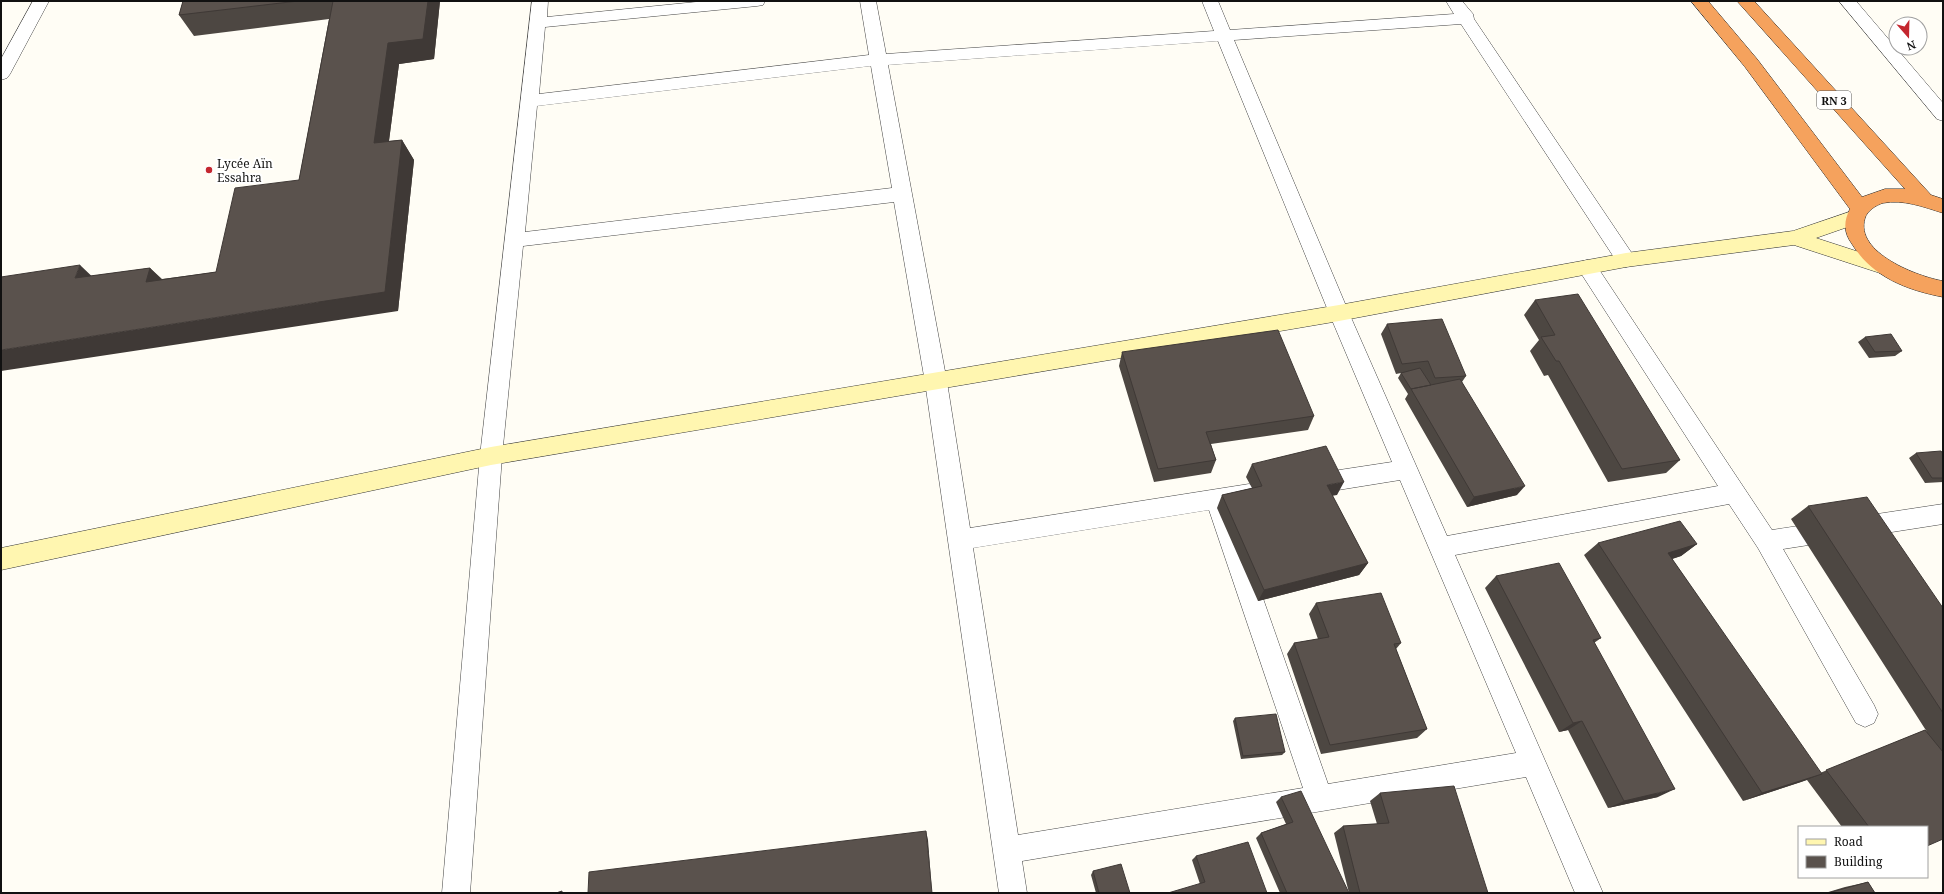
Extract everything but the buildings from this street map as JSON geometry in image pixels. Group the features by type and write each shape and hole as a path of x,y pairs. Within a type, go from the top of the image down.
{"highway":[{"path":"1699,1 1751,63 1857,213 1857,237 1870,254 1886,268 1906,279 1936,288 1943,304"},
{"name":"RN 3","path":"1745,1 1924,199"},
{"path":"1857,213 1870,200 1885,196 1904,196 1924,199 1943,206"}],"street":[{"path":"1,74 41,1"},
{"path":"456,893 491,456 540,1"},
{"path":"537,23 710,3 757,1"},
{"path":"868,1 936,382 1013,893"},
{"path":"1210,1 1339,313 1589,893"},
{"path":"1454,1 1467,18 1626,260"},
{"path":"1847,1 1943,115"},
{"path":"528,102 878,60 1467,18"},
{"path":"514,240 902,194"},
{"path":"1,559 491,456 1339,313 1626,260 1794,238 1857,213"},
{"path":"1794,238 1886,268"},
{"path":"1587,267 1766,542 1865,714"},
{"path":"1292,487 1407,469"},
{"path":"960,540 1270,490"},
{"path":"1441,547 1734,493"},
{"path":"1216,499 1320,798"},
{"path":"1766,542 1943,514"},
{"path":"1007,850 1534,763"}],"place":[{"name":"Lycée Aïn Essahra","path":"209,170"}]}
